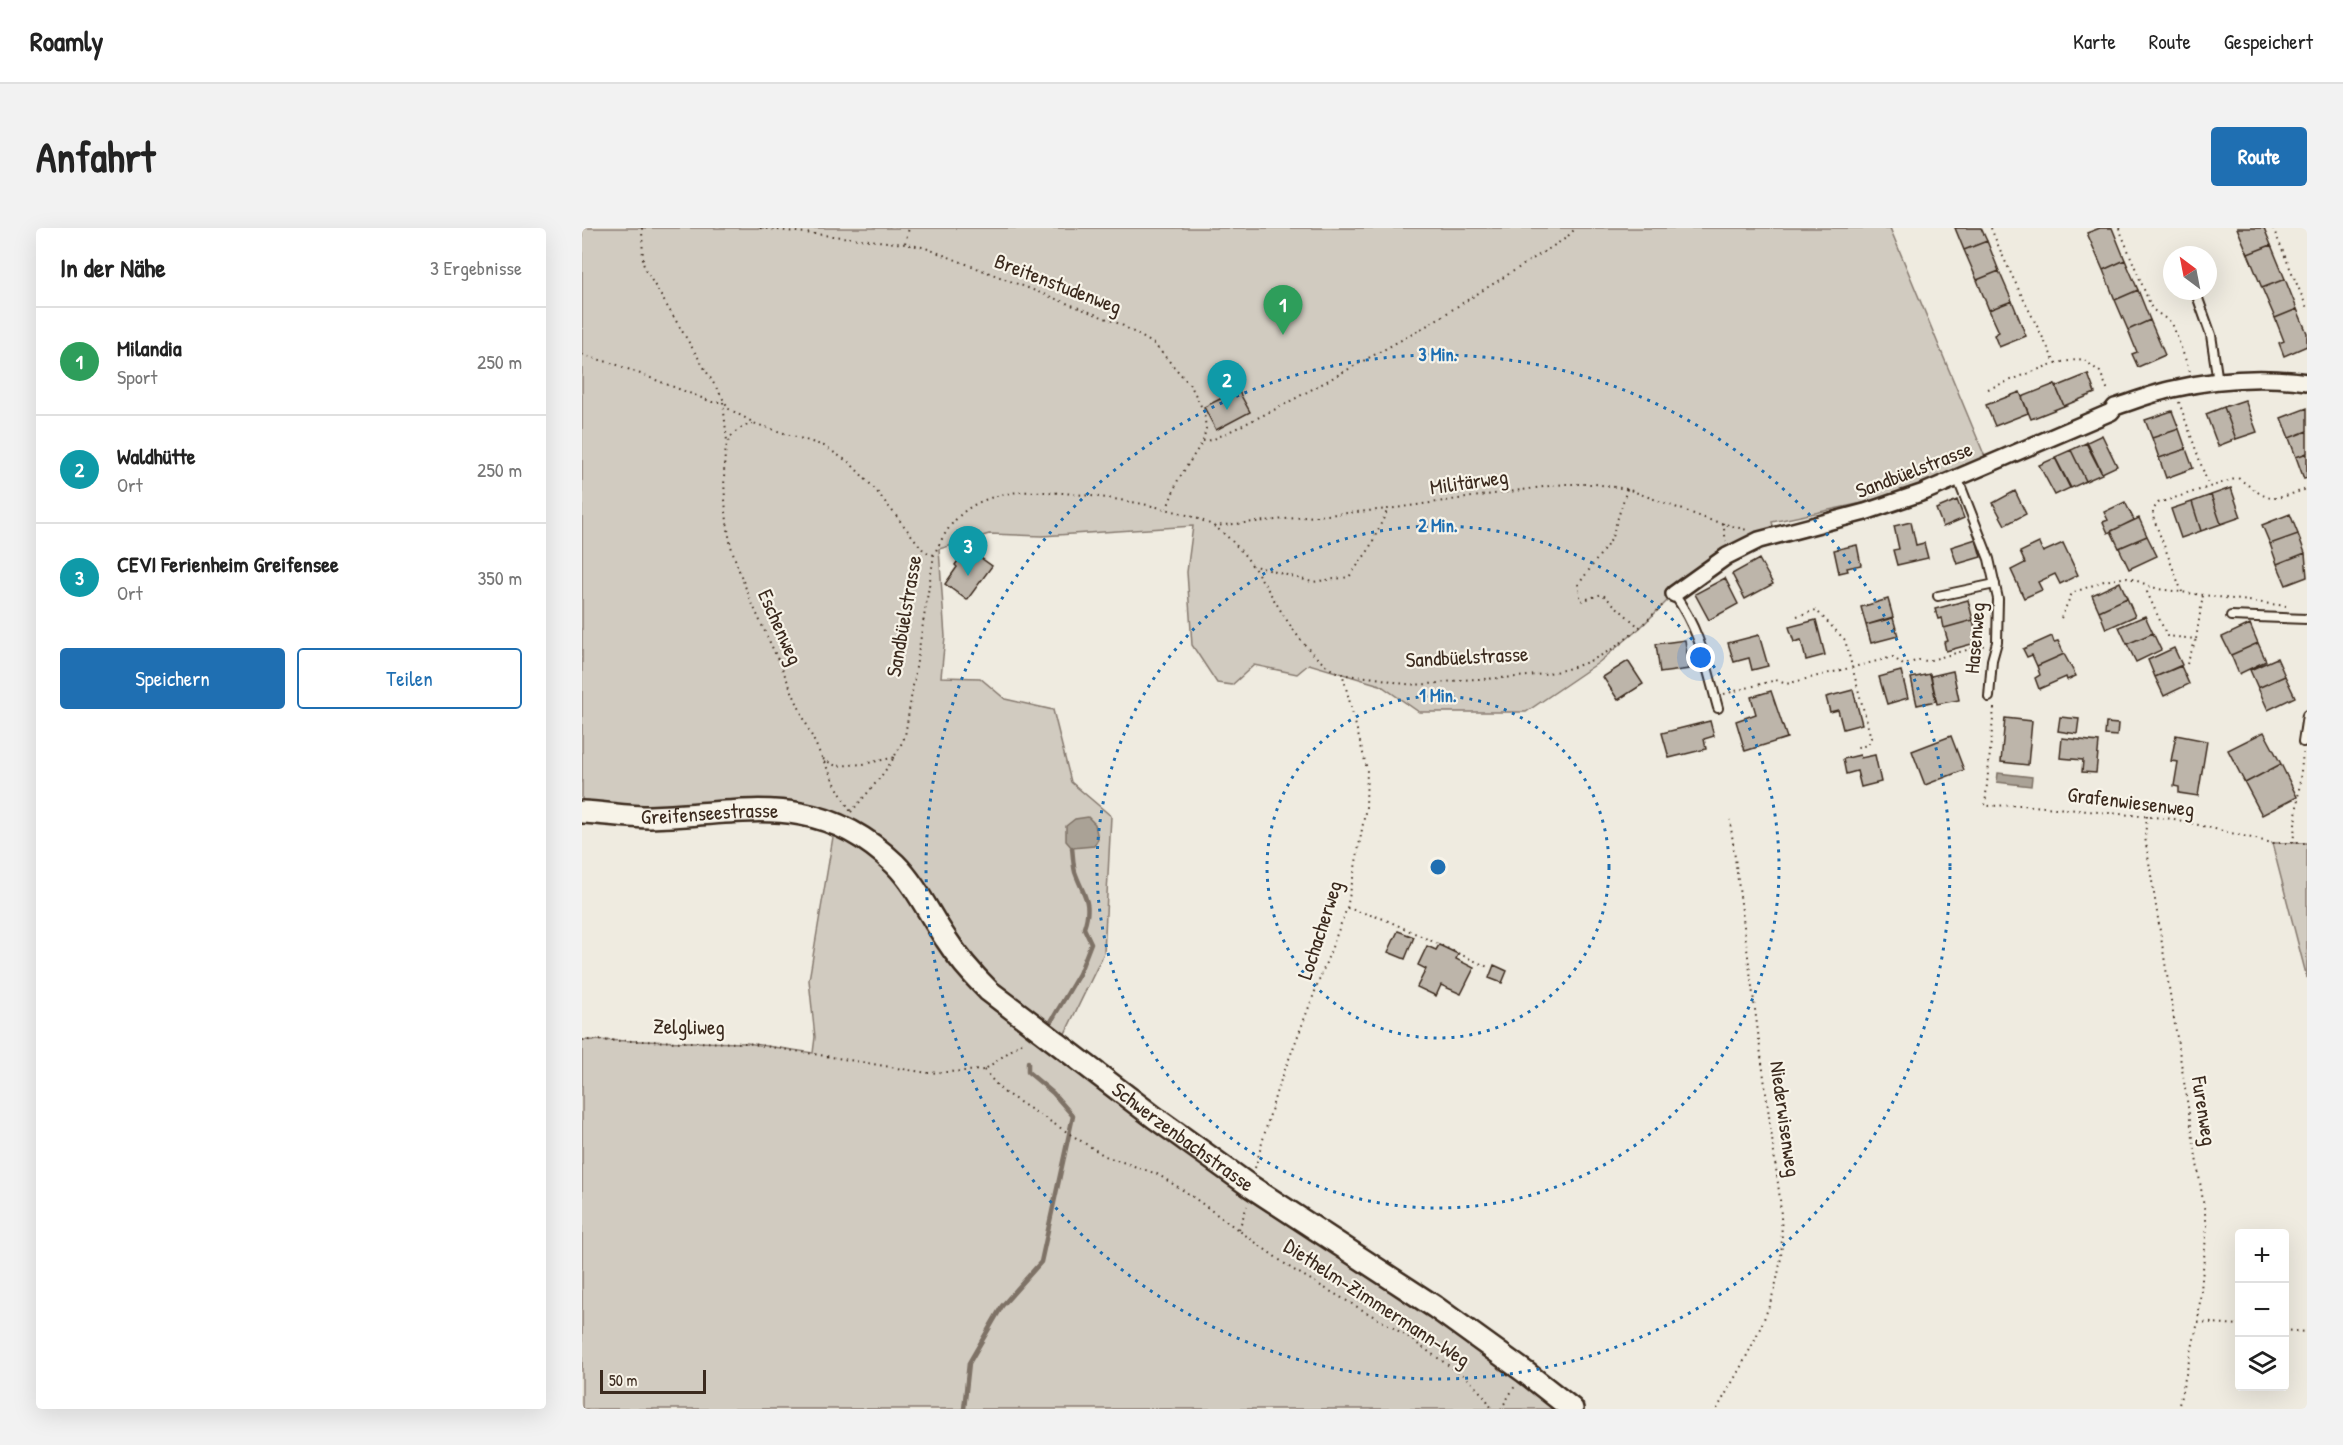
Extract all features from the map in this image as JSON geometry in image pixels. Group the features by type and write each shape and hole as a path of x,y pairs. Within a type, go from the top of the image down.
{"street":[{"name":"Sandbüelstrasse","path":"1674,594 1726,556 1759,540 1865,512 1924,492 2111,412 2115,407 2174,388 2218,382 2275,378 2307,382"},
{"name":"Greifenseestrasse","path":"582,812 648,817 753,809 779,810 842,821"},
{"name":"Schwerzenbachstrasse","path":"842,821 895,864 914,887 966,967 989,991 1250,1186 1417,1295 1525,1372 1572,1409"}],"lane":[{"path":"2198,300 2211,335 2218,382"},
{"name":"Hasenweg","path":"1957,477 1989,560 1998,599 1997,642 1992,660 1989,697"},
{"path":"1938,596 1995,584"},
{"path":"1674,594 1698,635 1718,708"},
{"path":"2231,616 2307,619"},
{"path":"2303,742 2307,716"}],"path":[{"path":"642,228 643,263 646,271 715,383 723,402 738,415 756,424 824,446 850,463 874,488 924,551 934,555"},
{"name":"Breitenstudenweg","path":"760,228 905,244 922,248 1120,324 1154,344 1191,386 1204,412 1206,429 1203,441"},
{"path":"905,244 909,228"},
{"path":"1167,508 1178,480 1203,441 1212,440 1278,408 1423,328 1566,238 1576,228"},
{"path":"1991,228 2007,268 2028,304 2055,363"},
{"path":"2119,228 2152,309 2172,323 2195,386"},
{"path":"2273,228 2307,308"},
{"path":"820,231 820,236"},
{"path":"582,356 615,364 712,402 723,402"},
{"path":"1988,389 2055,363 2083,359 2100,372 2115,407"},
{"path":"2174,388 2209,487"},
{"name":"Eschenweg","path":"723,402 727,443 725,489 730,544 745,587 822,758 842,821"},
{"path":"727,443 742,428 756,424"},
{"path":"2182,592 2153,510 2158,503 2238,478 2268,499 2307,489"},
{"name":"Militärweg","path":"1214,526 1388,509 1564,484 1595,484 1627,489 1722,523"},
{"path":"1627,489 1611,540 1578,585 1581,601 1602,594 1640,628"},
{"name":"Sandbüelstrasse","path":"842,821 896,757 905,736 934,555 944,534 955,520 972,507 990,498 1018,492 1072,494 1167,508 1214,526 1234,544 1302,641 1327,667 1343,676 1374,678 1408,684 1532,676 1564,670 1594,659 1640,628 1674,594"},
{"path":"1250,565 1312,582 1350,577 1368,551 1388,509"},
{"path":"2061,618 2072,593 2104,581 2127,577 2149,585 2182,592 2295,607"},
{"path":"2149,585 2147,592 2167,636 2196,639"},
{"path":"2187,664 2196,639 2203,595"},
{"path":"1797,616 1816,610 1845,640 1872,738 1868,745 1854,748"},
{"path":"1715,697 1776,680 1786,684 1893,657 1903,665 1919,660 1927,662 1997,642"},
{"name":"Lochacherweg","path":"1239,1230 1276,1093 1347,908 1366,807 1367,769 1343,676"},
{"name":"Hasenweg","path":"1985,806 1995,710 1989,697"},
{"path":"822,758 836,766 863,764 896,757"},
{"path":"2292,843 2303,762"},
{"name":"Grafenwiesenweg","path":"1985,806 2024,805 2174,819 2272,843 2307,843"},
{"name":"Furenweg","path":"2146,816 2145,837 2207,1226 2198,1322 2178,1409"},
{"name":"Niederwisenweg","path":"1718,1409 1759,1332 1780,1267 1782,1238 1780,1199 1730,820"},
{"path":"1347,908 1384,919 1490,968"},
{"path":"984,1070 1004,1058 1037,1029"},
{"name":"Zelgliweg","path":"582,1040 747,1043 927,1073 984,1070"},
{"name":"Diethelm-Zimmermann-Weg","path":"984,1070 1002,1091 1105,1156 1157,1174 1292,1269 1380,1319 1453,1368 1479,1391 1492,1409"},
{"path":"2198,1322 2235,1325"},
{"path":"2289,1330 2307,1332"},
{"path":"1501,1409 1525,1372"}],"shaded area":[{"path":"582,228 1890,228 1988,464 1924,492 1921,484 1867,502 1772,522 1776,535 1674,594 1640,628 1598,663 1526,712 1419,712 1380,685 1309,664 1297,674 1254,665 1232,685 1217,683 1192,645 1187,572 1193,526 1042,536 989,534 939,549 945,637 941,677 980,678 1005,699 1053,710 1071,782 1111,816 1104,953 1059,1046 1572,1409 582,1409 582,1040 747,1043 813,1053 815,1037 809,980 835,825 582,812"},
{"path":"1998,773 2032,777 2031,786 1997,782"},
{"path":"1088,817 1095,824 1098,839 1094,846 1072,848 1066,841 1066,826 1075,819"},
{"path":"2272,843 2307,843 2307,978"}],"building":[{"path":"1955,228 1981,228 1987,241 1964,250"},
{"path":"2100,228 2112,228 2125,260 2103,270 2087,233"},
{"path":"2237,228 2264,228 2271,245 2248,254"},
{"path":"1987,241 1999,271 1977,280 1964,250"},
{"path":"2271,245 2285,279 2262,288 2248,254"},
{"path":"2125,260 2138,290 2115,300 2103,270"},
{"path":"1999,271 2012,301 1989,310 1977,280"},
{"path":"2285,279 2297,309 2275,318 2262,288"},
{"path":"2138,290 2150,320 2128,330 2115,300"},
{"path":"2012,301 2026,336 1999,347 1994,335 1999,332 1989,310"},
{"path":"2297,309 2307,333 2307,346 2284,356 2279,343 2284,341 2275,318"},
{"path":"2150,320 2165,355 2138,367 2132,354 2137,352 2128,330"},
{"path":"2088,374 2095,393 2064,406 2056,387"},
{"path":"2055,384 2064,406 2031,419 2022,397"},
{"path":"1238,390 1250,412 1216,430 1204,407"},
{"path":"2020,392 2028,413 1995,426 1986,405"},
{"path":"2245,400 2257,432 2236,439 2224,407"},
{"path":"2224,407 2236,439 2218,446 2206,414"},
{"path":"2307,408 2307,431 2289,438 2281,418"},
{"path":"2172,411 2179,429 2152,438 2145,420"},
{"path":"2179,429 2186,449 2159,458 2152,438"},
{"path":"2307,431 2307,453 2296,457 2289,438"},
{"path":"2102,435 2117,466 2102,473 2087,442"},
{"path":"2086,443 2102,474 2086,481 2071,450"},
{"path":"2186,449 2193,468 2166,478 2159,458"},
{"path":"2071,450 2086,481 2071,488 2055,457"},
{"path":"2307,453 2307,478 2304,479 2296,457"},
{"path":"2055,458 2070,488 2055,495 2039,465"},
{"path":"2231,488 2241,517 2221,524 2211,495"},
{"path":"2015,491 2026,514 2005,525 1993,503"},
{"path":"2211,495 2221,524 2201,531 2192,502"},
{"path":"1957,500 1964,518 1943,527 1936,509"},
{"path":"2125,502 2134,520 2108,533 2103,522 2108,520 2104,512"},
{"path":"2192,502 2201,531 2181,538 2171,509"},
{"path":"2290,514 2298,534 2270,544 2262,525"},
{"path":"2139,518 2147,536 2119,548 2111,531"},
{"path":"1911,522 1916,545 1924,543 1928,558 1897,565 1893,550 1899,549 1894,526"},
{"path":"2298,534 2305,553 2277,564 2270,544"},
{"path":"2147,536 2157,556 2129,569 2119,548"},
{"path":"1976,539 1981,557 1957,564 1951,547"},
{"path":"2039,543 2043,552 2063,543 2078,575 2060,584 2055,574 2038,582 2042,590 2024,598 2011,570 2025,563 2020,552"},
{"path":"1857,545 1861,565 1847,568 1848,571 1839,573 1834,550"},
{"path":"967,548 992,566 967,600 945,584"},
{"path":"2305,553 2307,577 2286,585 2277,564"},
{"path":"1759,559 1773,584 1745,599 1732,574"},
{"path":"1725,578 1738,604 1709,620 1695,594"},
{"path":"2120,582 2127,598 2099,611 2092,595"},
{"path":"2127,598 2135,616 2106,629 2099,611"},
{"path":"1888,599 1893,617 1866,625 1861,607"},
{"path":"1968,600 1973,620 1944,628 1942,618 1938,619 1935,609"},
{"path":"2145,616 2153,633 2127,644 2119,627"},
{"path":"1893,618 1898,636 1871,643 1866,625"},
{"path":"1816,620 1825,655 1806,660 1801,640 1794,642 1789,627"},
{"path":"1973,620 1979,642 1946,651 1944,642 1948,641 1944,628"},
{"path":"2250,624 2258,643 2231,655 2222,637"},
{"path":"2153,633 2161,650 2136,662 2127,644"},
{"path":"1759,635 1768,666 1752,670 1749,658 1734,662 1728,643"},
{"path":"2052,636 2054,642 2058,641 2064,654 2037,666 2032,655 2027,657 2023,649"},
{"path":"1685,640 1689,669 1660,673 1656,644"},
{"path":"2258,643 2266,661 2239,674 2231,655"},
{"path":"2174,648 2182,665 2155,677 2148,660"},
{"path":"2064,654 2076,676 2067,680 2066,677 2039,689 2035,678 2040,675 2037,666"},
{"path":"2277,658 2285,676 2258,688 2250,670"},
{"path":"1628,661 1643,684 1618,700 1603,677"},
{"path":"2181,666 2189,684 2164,696 2155,677"},
{"path":"1901,671 1908,698 1887,704 1879,677"},
{"path":"1953,671 1959,700 1937,704 1931,676"},
{"path":"1930,674 1936,701 1917,705 1911,678"},
{"path":"2285,676 2295,697 2268,710 2258,688"},
{"path":"1853,690 1862,724 1843,729 1838,710 1830,712 1826,697"},
{"path":"1771,691 1787,738 1745,751 1736,721 1756,714 1751,697"},
{"path":"2060,717 2079,719 2077,734 2058,731"},
{"path":"2005,718 2032,721 2028,765 2001,762"},
{"path":"1710,721 1714,736 1704,739 1706,749 1669,758 1662,733"},
{"path":"2106,723 2118,724 2117,736 2105,735"},
{"path":"2264,732 2281,764 2245,783 2228,750"},
{"path":"2176,735 2207,741 2198,796 2179,793 2179,787 2174,786 2178,762 2171,761"},
{"path":"1951,736 1964,770 1925,785 1912,751"},
{"path":"2062,738 2099,742 2096,773 2082,772 2083,760 2060,758"},
{"path":"1860,755 1861,758 1875,755 1881,782 1861,787 1857,771 1846,774 1843,759"},
{"path":"2281,764 2297,797 2262,815 2245,783"},
{"path":"1398,931 1414,937 1405,959 1388,952"},
{"path":"1439,945 1458,954 1456,959 1474,968 1461,994 1441,985 1436,996 1417,987 1426,969 1418,965 1427,946 1436,950"},
{"path":"1494,965 1507,971 1502,983 1489,978"}],"waterway":[{"path":"1049,1025 1079,974 1091,943 1084,928 1087,919 1087,904 1075,872 1072,848"},
{"path":"964,1409 969,1363 1002,1306 1041,1262 1073,1116 1053,1093 1028,1072 1028,1062"}],"place":[{"name":"Milandia","path":"1283,335"},
{"name":"Waldhütte","path":"1227,410"},
{"name":"CEVI Ferienheim Greifensee","path":"968,576"}]}
